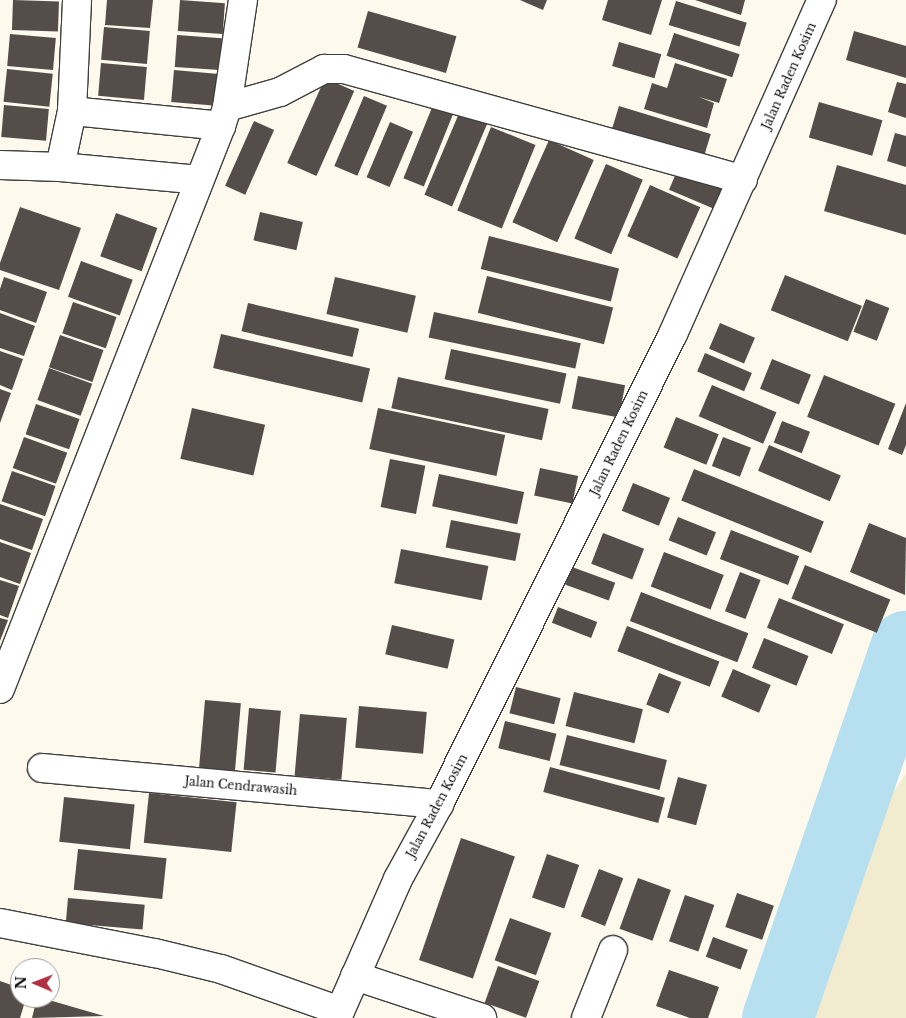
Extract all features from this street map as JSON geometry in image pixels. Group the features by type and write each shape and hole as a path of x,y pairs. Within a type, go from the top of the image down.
{"street":[{"path":"60,167 72,110 77,0"},
{"path":"0,689 224,116 243,0"},
{"name":"Jalan Raden Kosim","path":"355,976 398,879 440,804 673,334 822,0"},
{"path":"72,110 224,116 280,92 324,69 344,70 743,180"},
{"path":"0,165 60,167 199,180"},
{"name":"Jalan Cendrawasih","path":"42,768 440,804"},
{"path":"0,924 155,953 221,969 339,1014 355,976 482,1018"},
{"path":"586,1018 613,950"}],"shaded area":[{"path":"906,774 906,1018 800,1018 881,809"}],"building":[{"path":"13,0 59,2 58,32 12,30"},
{"path":"107,0 153,0 150,28 105,25"},
{"path":"180,0 225,3 223,34 178,31"},
{"path":"520,0 547,0 543,10"},
{"path":"608,0 662,0 651,35 602,20"},
{"path":"695,0 745,0 741,15"},
{"path":"676,1 747,23 739,47 669,25"},
{"path":"368,11 456,36 446,73 358,48"},
{"path":"104,27 150,31 147,64 101,60"},
{"path":"854,31 906,46 906,78 846,60"},
{"path":"674,33 740,54 732,77 667,56"},
{"path":"10,34 56,38 53,70 7,66"},
{"path":"177,35 222,38 220,70 175,67"},
{"path":"619,42 661,54 654,78 612,66"},
{"path":"101,63 147,67 144,100 98,96"},
{"path":"675,63 727,79 719,103 699,97 714,103 707,128 644,109 652,83 667,88"},
{"path":"7,69 53,74 49,107 4,102"},
{"path":"174,70 219,74 216,106 171,102"},
{"path":"325,78 354,91 316,176 287,163"},
{"path":"897,82 906,84 906,118 888,112"},
{"path":"364,96 387,106 357,176 334,166"},
{"path":"819,102 882,120 872,156 809,138"},
{"path":"4,105 49,109 46,141 1,137"},
{"path":"433,105 453,113 424,186 403,178"},
{"path":"619,106 711,134 704,156 612,128"},
{"path":"460,111 488,123 452,206 424,195"},
{"path":"254,121 274,130 245,195 225,186"},
{"path":"390,122 413,132 390,187 367,177"},
{"path":"491,127 536,145 502,228 457,210"},
{"path":"895,133 906,136 906,167 887,161"},
{"path":"549,140 594,160 557,242 512,222"},
{"path":"606,164 643,180 611,254 574,239"},
{"path":"680,164 726,184 715,209 669,190"},
{"path":"837,165 906,185 906,235 824,211"},
{"path":"650,185 700,207 677,259 627,236"},
{"path":"20,207 81,228 59,290 0,270 0,263"},
{"path":"260,212 303,222 296,250 253,240"},
{"path":"116,213 157,228 142,271 100,256"},
{"path":"489,236 619,268 611,301 481,269"},
{"path":"81,261 133,280 120,316 68,297"},
{"path":"785,275 862,306 848,341 771,310"},
{"path":"487,276 613,307 604,344 478,313"},
{"path":"4,277 47,292 36,323 0,310 0,289"},
{"path":"335,277 416,296 407,333 326,314"},
{"path":"866,299 889,308 877,341 853,332"},
{"path":"73,302 116,317 106,348 62,333"},
{"path":"248,303 359,329 353,357 241,331"},
{"path":"434,312 581,343 575,369 429,337"},
{"path":"0,313 35,326 24,356 0,348"},
{"path":"720,323 755,338 744,364 709,349"},
{"path":"221,334 370,368 362,403 213,368"},
{"path":"60,335 103,350 92,382 49,367"},
{"path":"451,349 566,374 560,404 445,379"},
{"path":"0,351 23,359 12,390 0,385"},
{"path":"705,353 752,373 744,391 697,371"},
{"path":"772,359 811,375 799,404 760,389"},
{"path":"49,368 92,384 81,416 37,400"},
{"path":"824,375 895,404 879,446 807,417"},
{"path":"578,376 625,385 619,418 572,408"},
{"path":"398,377 549,409 542,440 391,408"},
{"path":"712,385 776,412 763,444 699,416"},
{"path":"0,389 11,393 0,423"},
{"path":"906,403 906,445 902,455 888,449"},
{"path":"36,404 79,419 69,449 26,434"},
{"path":"192,408 265,425 253,476 180,459"},
{"path":"378,408 505,435 496,476 369,449"},
{"path":"676,417 719,434 706,465 664,448"},
{"path":"782,421 810,432 802,453 774,442"},
{"path":"24,437 67,453 56,484 13,468"},
{"path":"723,437 751,448 740,477 712,466"},
{"path":"769,445 841,475 830,501 758,471"},
{"path":"390,459 425,466 416,514 381,507"},
{"path":"540,468 578,476 572,503 534,495"},
{"path":"694,469 824,521 811,553 681,501"},
{"path":"12,471 55,486 45,516 2,501"},
{"path":"439,474 524,492 517,524 432,506"},
{"path":"633,483 670,498 659,526 622,511"},
{"path":"0,504 43,519 32,550 0,539"},
{"path":"678,517 716,532 707,556 669,540"},
{"path":"451,520 521,534 515,561 446,547"},
{"path":"869,523 906,538 905,595 850,572"},
{"path":"731,530 799,556 788,585 720,559"},
{"path":"603,533 644,549 632,580 591,564"},
{"path":"0,542 31,553 20,584 0,577"},
{"path":"401,549 488,566 482,600 394,583"},
{"path":"664,552 724,575 710,609 651,587"},
{"path":"805,565 890,599 877,633 792,598"},
{"path":"572,567 615,583 609,601 566,585"},
{"path":"740,572 761,580 745,619 725,611"},
{"path":"0,580 19,586 8,618 0,615"},
{"path":"641,592 748,633 737,662 630,621"},
{"path":"779,598 844,624 832,654 767,628"},
{"path":"558,607 597,622 591,638 552,623"},
{"path":"0,618 8,620 0,641"},
{"path":"392,625 454,639 448,669 385,654"},
{"path":"627,626 719,661 710,687 617,651"},
{"path":"764,638 809,656 797,686 752,668"},
{"path":"733,669 771,685 759,713 721,697"},
{"path":"659,673 681,682 669,714 646,705"},
{"path":"516,687 561,698 554,724 509,713"},
{"path":"574,692 643,709 634,743 566,726"},
{"path":"205,700 241,703 235,775 199,772"},
{"path":"359,706 427,712 423,754 355,748"},
{"path":"249,708 281,711 275,773 244,770"},
{"path":"300,714 347,718 341,780 295,776"},
{"path":"505,721 556,734 550,761 498,748"},
{"path":"567,735 667,760 659,790 560,765"},
{"path":"550,767 665,798 658,823 543,792"},
{"path":"678,777 707,785 696,825 667,818"},
{"path":"149,793 237,802 231,852 144,843"},
{"path":"64,797 135,804 130,849 59,842"},
{"path":"461,838 515,857 473,979 419,960"},
{"path":"78,849 167,858 162,899 74,890"},
{"path":"547,854 579,865 564,909 532,897"},
{"path":"599,869 623,878 605,926 581,917"},
{"path":"638,878 671,890 652,941 620,929"},
{"path":"737,893 774,906 762,940 725,927"},
{"path":"685,895 714,905 698,951 669,941"},
{"path":"68,898 145,905 143,930 66,923"},
{"path":"510,918 551,933 536,975 495,960"},
{"path":"713,937 748,950 741,969 706,957"},
{"path":"498,966 539,981 526,1018 485,1003"},
{"path":"669,970 719,987 708,1018 690,1018 656,1006"},
{"path":"0,981 10,984 10,1008 23,1008 20,1018 0,1018"},
{"path":"60,1003 104,1016 32,1018 34,1008 60,1008"}],"waterway":[{"path":"777,1018 906,646"}]}
